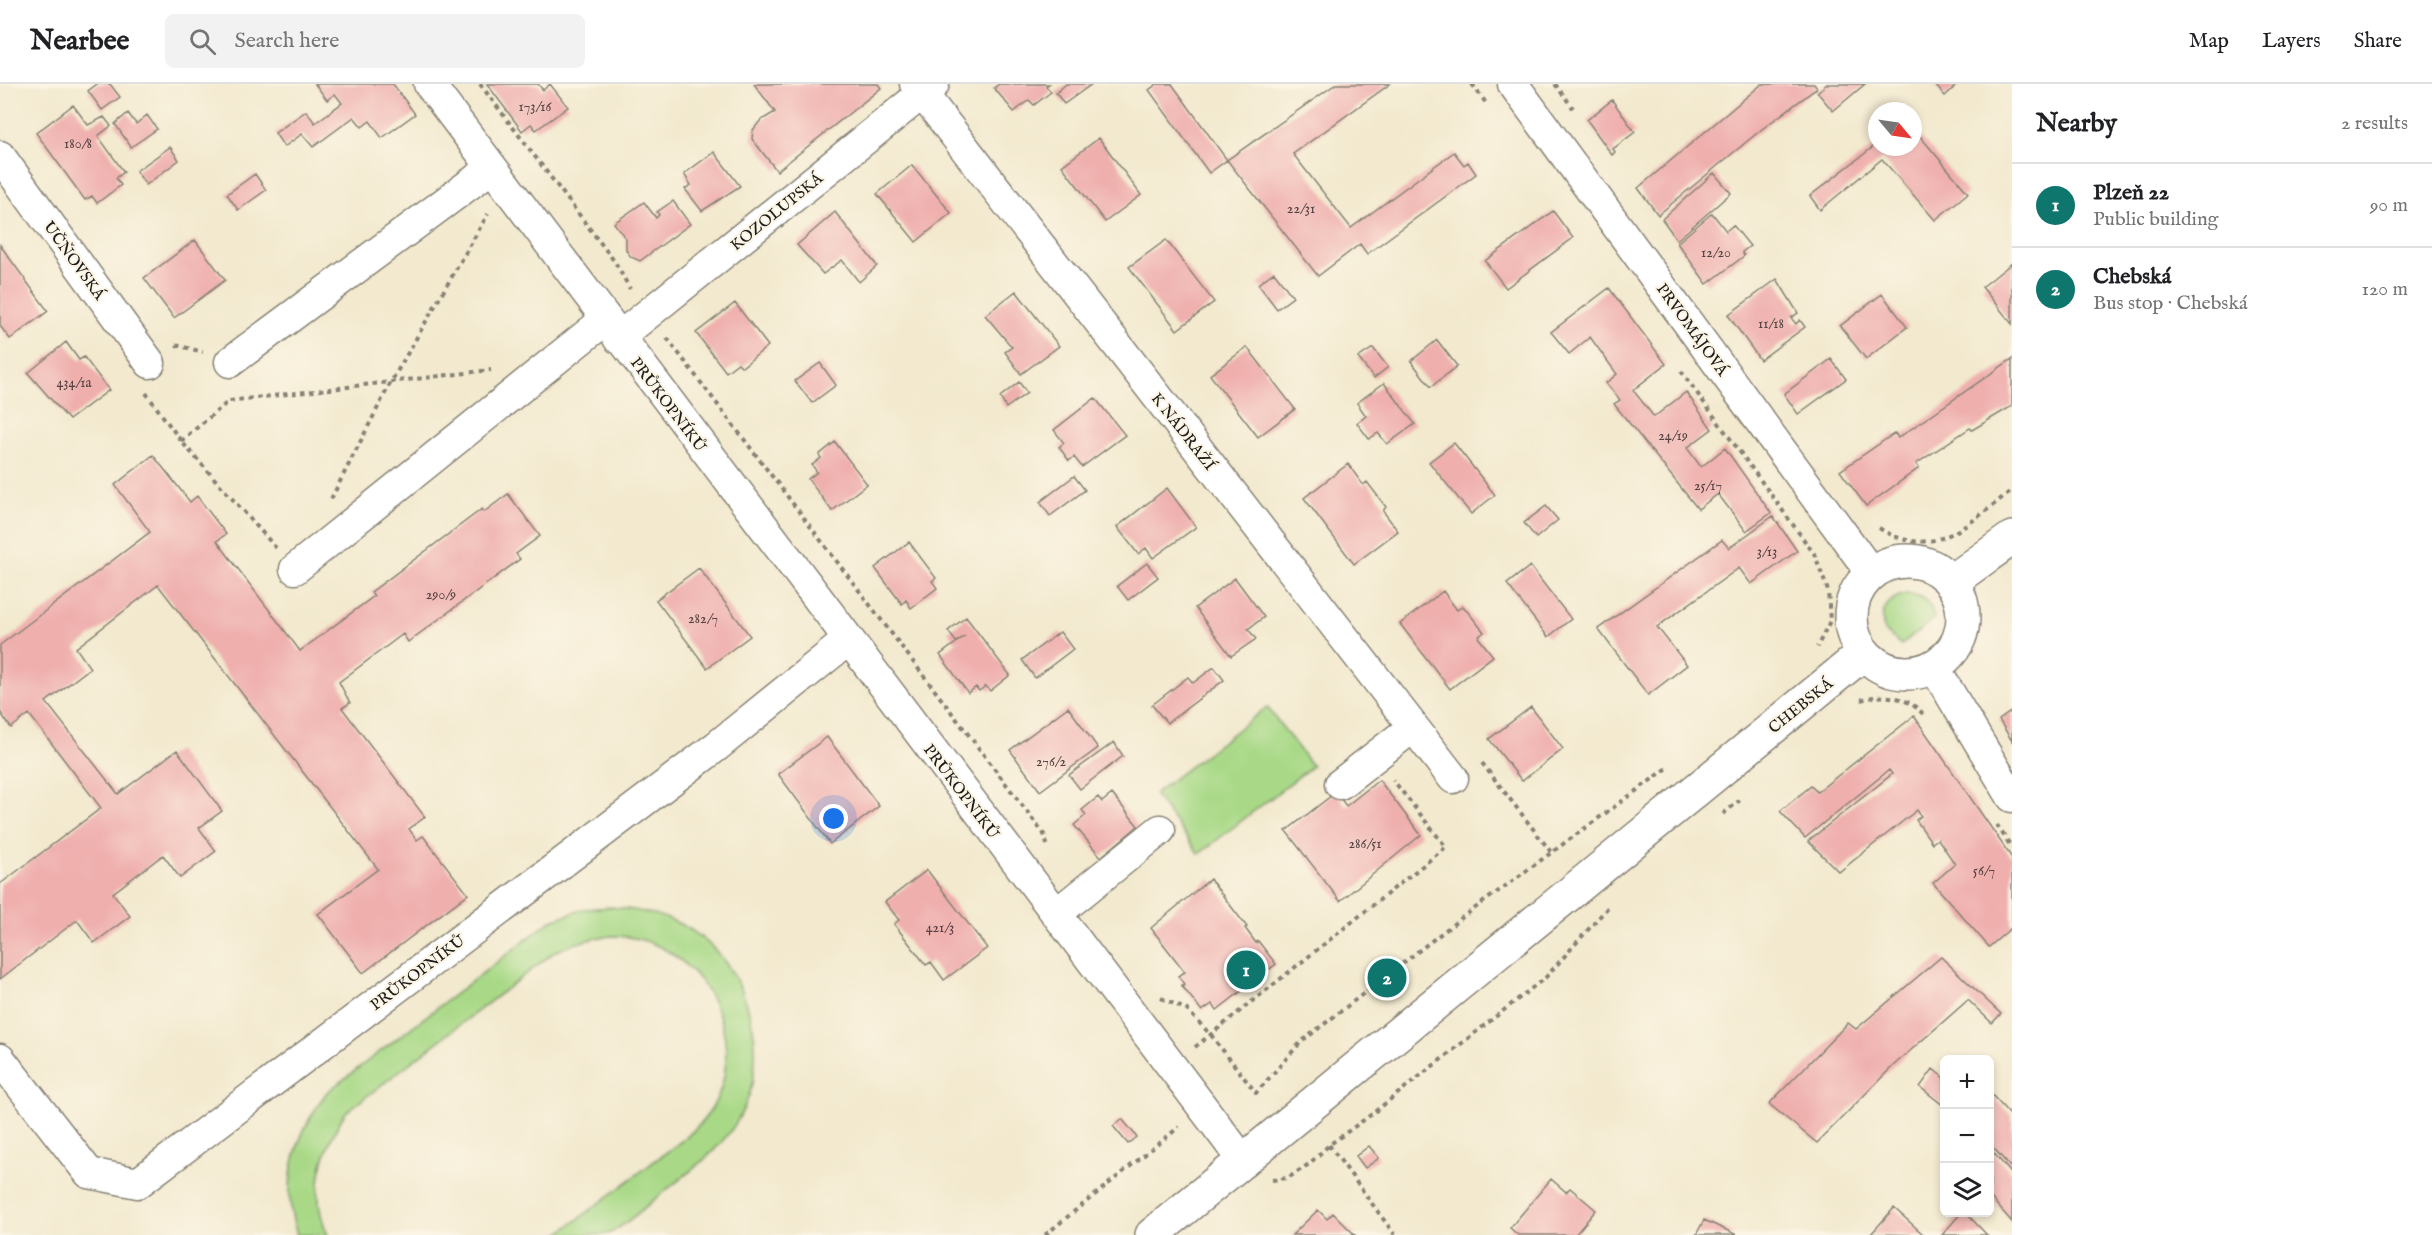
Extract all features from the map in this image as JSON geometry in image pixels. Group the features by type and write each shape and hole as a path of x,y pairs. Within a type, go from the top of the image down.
{"main road":[{"path":"1951,582 2012,538"},
{"path":"1913,562 1937,570 1951,582 1961,604 1962,628 1952,651 1934,667 1915,673 1896,672 1878,666 1864,653 1855,638 1851,621 1853,603 1860,587 1872,573 1887,565 1913,562"},
{"name":"CHEBSKÁ","path":"1152,1235 1256,1171 1864,653"}],"street":[{"name":"PRŮKOPNÍKŮ","path":"429,84 497,178 1171,1066 1256,1171"},
{"name":"PRVOMÁJOVÁ","path":"1513,84 1872,573"},
{"name":"KOZOLUPSKÁ","path":"295,568 612,329 648,313 924,87"},
{"name":"K NÁDRAŽÍ","path":"924,87 1453,778"},
{"name":"UČŇOVSKÁ","path":"0,156 150,363"},
{"path":"230,362 497,178"},
{"name":"PRŮKOPNÍKŮ","path":"0,1059 89,1173 138,1183 717,746 848,640"},
{"path":"1934,667 2001,806"},
{"path":"1340,784 1413,727"},
{"path":"1056,914 1160,830"}],"path":[{"path":"480,84 615,262 648,313 1044,834 1050,854"},
{"path":"327,506 497,178"},
{"path":"181,441 229,401 494,370"},
{"path":"1875,526 1906,541 1937,542 1965,526 2012,490"},
{"path":"1812,653 1830,621 1828,591 1815,555"},
{"path":"1858,701 1871,697 1893,697 1909,701 1928,721"},
{"path":"1171,1066 1446,847 1376,757"},
{"path":"1453,778 1479,759 1551,852"},
{"path":"1157,996 1187,1010 1211,1035 1256,1093 1301,1042 1551,852 1670,766"},
{"path":"1716,819 1743,797"},
{"path":"2001,806 2012,848"},
{"path":"1256,1171 1288,1178 1309,1164 1329,1145 1368,1117 1546,976 1618,897"},
{"path":"1045,1235 1203,1108"},
{"path":"1329,1145 1395,1235"}],"green space":[{"path":"1906,594 1925,600 1931,608 1934,619 1901,645 1885,631 1883,618 1889,603"},
{"path":"1267,707 1312,766 1199,854 1154,794"},
{"path":"612,907 654,914 678,923 701,937 720,956 736,978 747,1003 753,1030 755,1056 752,1083 744,1108 720,1144 689,1173 614,1231 608,1234 557,1235 691,1133 712,1108 723,1080 726,1052 722,1023 711,996 694,973 672,954 646,941 617,936 593,939 556,951 345,1113 330,1142 320,1172 319,1203 328,1235 297,1235 290,1197 294,1160 306,1125 327,1092 552,920 584,909"}],"building":[{"path":"97,84 110,84 120,97 102,110 88,91"},
{"path":"315,84 393,84 415,114 382,138 370,121 362,127 354,117 313,147 302,134 284,147 275,133 306,111 315,123 342,103 335,94 327,100"},
{"path":"487,84 538,84 543,90 550,84 568,107 536,130 531,124 522,131"},
{"path":"754,84 878,84 881,88 777,171 752,139 753,130 760,121 775,112"},
{"path":"999,84 1049,84 1046,86 1051,92 1034,105 1029,100 1014,112 994,88"},
{"path":"1066,84 1092,84 1064,104 1056,93"},
{"path":"1157,84 1172,84 1227,160 1209,173 1149,90"},
{"path":"1336,84 1390,84 1293,154 1351,228 1454,152 1464,165 1468,162 1476,174 1367,254 1360,244 1318,276 1227,160"},
{"path":"1762,84 1814,84 1817,88 1762,129 1658,215 1638,188"},
{"path":"1827,84 1865,84 1833,111 1817,92"},
{"path":"1934,84 1958,84 1945,96"},
{"path":"1612,100 1635,132 1613,149 1615,152 1612,155 1587,120"},
{"path":"73,105 88,125 104,117 111,126 98,136 124,172 116,178 121,185 97,203 92,196 85,200 36,133"},
{"path":"128,113 136,124 147,115 157,129 131,147 115,124"},
{"path":"1099,138 1141,195 1105,222 1062,166"},
{"path":"1922,139 1968,193 1935,220 1882,159 1820,210 1810,196 1868,151 1868,156 1922,156"},
{"path":"170,147 179,160 146,185 136,171"},
{"path":"714,152 740,186 702,211 685,189 691,185 684,174"},
{"path":"912,165 951,213 916,242 877,194"},
{"path":"1714,173 1731,193 1677,240 1662,219"},
{"path":"255,174 266,190 238,210 227,194"},
{"path":"673,201 690,224 640,261 631,257 626,250 626,239 614,223 644,202 656,218 659,215 657,212"},
{"path":"1553,211 1573,238 1506,288 1485,261"},
{"path":"835,212 877,266 859,282 842,260 823,274 797,245"},
{"path":"1712,213 1726,231 1733,225 1750,246 1742,252 1744,256 1707,284 1677,243"},
{"path":"195,240 225,280 174,318 144,278"},
{"path":"1166,240 1214,302 1177,330 1129,267"},
{"path":"0,245 48,311 10,339 0,326"},
{"path":"2012,263 2012,324 1982,287"},
{"path":"1274,272 1293,297 1277,309 1258,284"},
{"path":"1777,279 1798,313 1791,318 1796,324 1800,320 1805,327 1760,360 1728,315"},
{"path":"1609,288 1666,364 1633,390 1654,417 1686,392 1712,429 1687,448 1701,467 1725,448 1771,513 1746,531 1718,494 1698,509 1614,404 1620,400 1606,383 1617,374 1590,337 1569,354 1551,332"},
{"path":"1016,291 1059,346 1021,374 1005,352 1012,347 985,315"},
{"path":"1882,294 1907,327 1866,359 1840,326"},
{"path":"735,303 768,346 742,367 738,363 726,372 696,333"},
{"path":"1437,340 1457,366 1431,387 1411,361"},
{"path":"66,342 79,360 84,357 109,390 69,420 28,373"},
{"path":"1247,347 1295,409 1258,437 1210,375"},
{"path":"1373,348 1388,367 1374,378 1358,358"},
{"path":"1831,359 1846,379 1798,414 1784,394"},
{"path":"2012,359 2012,406 1972,430 1970,428 1916,464 1919,468 1866,506 1840,471 1895,433 1898,438"},
{"path":"820,363 836,385 812,403 795,381"},
{"path":"1019,382 1027,393 1006,408 1000,397"},
{"path":"1384,383 1415,424 1387,444 1378,433 1369,439 1357,423 1366,416 1357,403"},
{"path":"1095,398 1125,435 1082,467 1074,457 1069,461 1059,447 1064,443 1054,430"},
{"path":"835,442 867,484 832,511 808,479 817,472 812,465 821,458 819,455"},
{"path":"1454,443 1495,495 1471,514 1429,462"},
{"path":"153,455 190,502 197,496 226,534 217,541 300,651 374,596 371,592 482,509 484,512 508,494 540,536 516,554 520,559 408,642 403,634 339,682 350,703 342,708 425,817 409,829 417,840 423,836 468,894 363,973 318,914 378,869 158,585 76,648 90,668 46,702 118,794 177,750 222,811 199,828 216,851 180,878 163,855 113,893 130,916 94,943 77,920 0,979 0,884 101,808 29,714 11,728 0,712 0,645 150,532 115,485"},
{"path":"1348,464 1363,485 1367,482 1386,507 1383,511 1398,531 1354,564 1304,498"},
{"path":"1074,476 1085,490 1050,516 1040,502"},
{"path":"1167,488 1196,527 1153,558 1146,548 1138,554 1117,527"},
{"path":"1546,506 1558,520 1536,538 1524,523"},
{"path":"1773,516 1797,551 1751,584 1739,568 1657,627 1687,665 1648,695 1598,629 1722,540 1729,548"},
{"path":"909,542 936,578 932,581 937,588 911,608 906,600 902,604 875,568"},
{"path":"1147,563 1158,577 1128,600 1117,586"},
{"path":"1530,566 1571,619 1548,637 1507,584"},
{"path":"699,568 750,636 707,668 656,600"},
{"path":"1235,578 1264,617 1248,629 1256,639 1231,656 1195,608"},
{"path":"1443,591 1457,610 1463,606 1484,632 1478,637 1493,656 1450,689 1400,624"},
{"path":"966,617 1010,675 990,691 986,686 979,691 976,687 968,693 940,655 965,636 956,642 948,631"},
{"path":"1060,632 1073,649 1035,678 1022,660"},
{"path":"1214,667 1224,680 1167,723 1152,705 1188,677 1193,683"},
{"path":"1068,707 1098,748 1040,791 1010,750"},
{"path":"1531,707 1563,749 1522,781 1489,739"},
{"path":"2012,711 2012,741 1999,720"},
{"path":"1914,716 2012,858 2012,927 1989,947 1933,883 1955,864 1938,839 1932,843 1916,820 1921,816 1917,810 1839,872 1808,841 1892,774 1889,770 1805,838 1780,811 1811,786 1817,792"},
{"path":"827,737 879,806 830,844 778,774"},
{"path":"1114,742 1123,756 1080,789 1069,775"},
{"path":"1379,780 1421,835 1340,901 1286,831 1336,792 1346,806"},
{"path":"1112,794 1138,826 1101,857 1074,825 1086,815 1082,810 1098,797 1102,802"},
{"path":"927,870 987,948 944,980 931,962 926,965 894,924 899,920 885,902"},
{"path":"1210,879 1247,927 1245,928 1256,943 1258,941 1276,964 1217,1010 1212,1004 1202,1011 1181,985 1184,984 1178,976 1185,972 1151,928"},
{"path":"1941,957 2001,1014 1992,1023 1968,1000 1894,1065 1817,1143 1769,1104 1848,1023 1856,1029"},
{"path":"1933,1069 1940,1075 1940,1103 1920,1087"},
{"path":"1994,1097 2012,1117 2012,1169 1994,1149"},
{"path":"1122,1119 1137,1137 1128,1144 1113,1126"},
{"path":"1369,1146 1379,1158 1365,1168 1356,1156"},
{"path":"1994,1154 2012,1174 2012,1222 1994,1202"},
{"path":"1551,1179 1566,1192 1570,1188 1596,1210 1575,1235 1518,1235 1510,1228"},
{"path":"1894,1208 1924,1235 1871,1234"},
{"path":"1318,1210 1327,1219 1333,1213 1355,1235 1292,1235"},
{"path":"1958,1217 1970,1217 1987,1235 1942,1235"},
{"path":"1704,1220 1737,1235 1696,1235"}],"place":[{"name":"Plzeň 22","path":"1246,970"},
{"name":"Chebská","path":"1387,978"}]}
